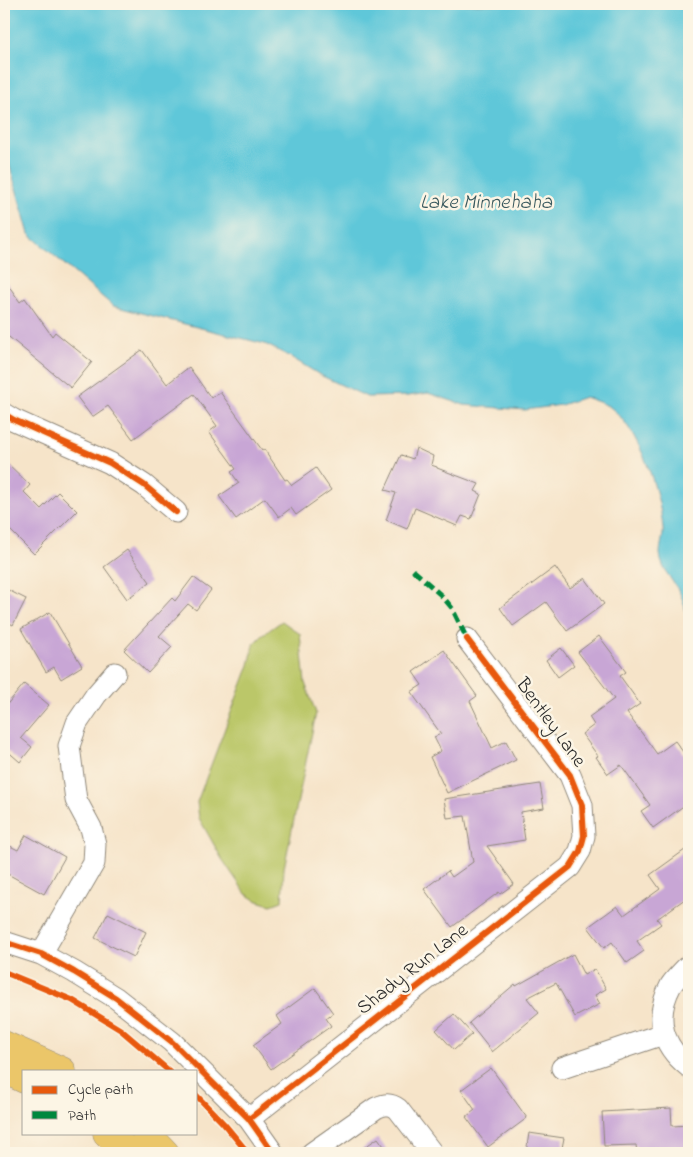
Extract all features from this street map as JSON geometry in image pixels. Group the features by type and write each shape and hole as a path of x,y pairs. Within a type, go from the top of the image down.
{"main road":[{"path":"4,1045 60,1070"},
{"path":"4,1069 22,1078"},
{"path":"109,1134 130,1153"},
{"path":"147,1134 165,1153"}],"street":[{"path":"4,414 110,463 144,485 176,512"},
{"name":"Bentley Lane","path":"467,639 570,775 582,804 584,836"},
{"path":"41,954 94,863 95,844 91,828 76,800 69,746 76,723 115,673"},
{"name":"Shady Run Lane","path":"249,1119 570,867 580,851 584,836"},
{"path":"4,942 41,954 123,1003 172,1042 249,1119 273,1153"},
{"path":"689,965 672,984 661,1008 663,1034 679,1060 689,1067"},
{"path":"562,1068 663,1034"},
{"path":"312,1153 384,1104 392,1104 398,1109 432,1153"}],"green space":[{"path":"282,621 300,634 305,683 316,713 284,868 282,901 271,905 258,901 246,894 222,859 199,818 197,802 249,665 254,644"}],"water":[{"name":"Lake Minnehaha","path":"4,4 689,4 689,628 680,593 666,572 661,560 660,551 663,528 653,480 639,445 630,430 610,407 585,397 561,405 525,410 464,405 428,393 408,396 367,397 320,375 265,344 113,306 29,234 4,146"}],"building":[{"path":"4,279 20,302 25,298 52,336 55,332 92,362 71,388 4,333"},
{"path":"142,350 167,384 189,367 211,398 220,392 262,450 264,449 285,480 287,479 292,485 316,468 331,490 296,515 291,508 279,517 265,498 236,519 219,496 239,483 231,472 236,469 209,432 217,426 194,394 133,439 108,406 92,417 77,397"},
{"path":"416,448 433,456 431,465 479,484 475,491 481,494 471,519 462,516 457,526 415,508 407,529 386,520 396,493 385,490 401,455 413,459"},
{"path":"4,460 30,485 24,492 41,509 58,492 77,511 34,554 4,524"},
{"path":"127,550 150,582 127,599 104,567"},
{"path":"555,567 570,588 585,578 604,604 567,631 546,602 513,626 500,608"},
{"path":"193,577 211,590 196,610 188,604 159,636 172,647 148,673 124,650 172,598 175,601"},
{"path":"4,588 26,599 13,625 4,620"},
{"path":"50,612 82,666 61,679 54,667 46,672 21,629"},
{"path":"599,636 626,672 620,676 640,704 627,713 657,754 675,741 689,760 689,802 653,828 641,811 650,805 621,765 608,774 582,734 594,725 589,717 614,699 578,652"},
{"path":"561,648 574,665 558,677 546,660"},
{"path":"444,650 477,696 470,701 492,748 506,741 516,760 447,793 430,757 441,751 434,737 441,734 411,692 422,685 413,672"},
{"path":"24,684 49,705 21,738 32,747 20,762 4,748 4,708"},
{"path":"540,784 544,808 521,812 525,840 487,846 514,884 500,894 499,892 452,927 424,889 448,871 452,877 473,862 465,816 447,818 444,799"},
{"path":"26,835 65,857 44,894 4,872 4,843 18,850"},
{"path":"689,847 689,896 657,919 661,924 637,941 644,951 627,963 612,942 604,948 588,927 617,906 624,915 660,889 650,875"},
{"path":"108,913 146,932 134,957 95,938"},
{"path":"573,954 584,975 595,969 606,989 595,995 600,1004 575,1017 556,983 527,998 539,1013 492,1052 469,1023 515,984 516,986"},
{"path":"315,988 333,1013 326,1018 331,1026 271,1069 253,1045 282,1024 277,1016"},
{"path":"454,1014 472,1034 454,1050 436,1030"},
{"path":"491,1068 527,1118 488,1147 466,1117 475,1110 461,1090"},
{"path":"671,1108 672,1126 689,1125 689,1153 637,1153 636,1145 604,1146 602,1112"},
{"path":"529,1133 564,1138 561,1153 526,1153"},
{"path":"378,1138 389,1153 356,1153"}],"marked path":[{"path":"413,570 443,597 452,608 467,639"}],"cycle path":[{"path":"4,414 110,463 144,485 176,512"},
{"path":"249,1119 570,867 580,851 584,836 582,805 570,775 467,639"},
{"path":"4,942 41,954 116,998 172,1042 249,1119 273,1153"},
{"path":"4,972 72,1000 121,1030 168,1070"},
{"path":"198,1097 248,1153"}]}
